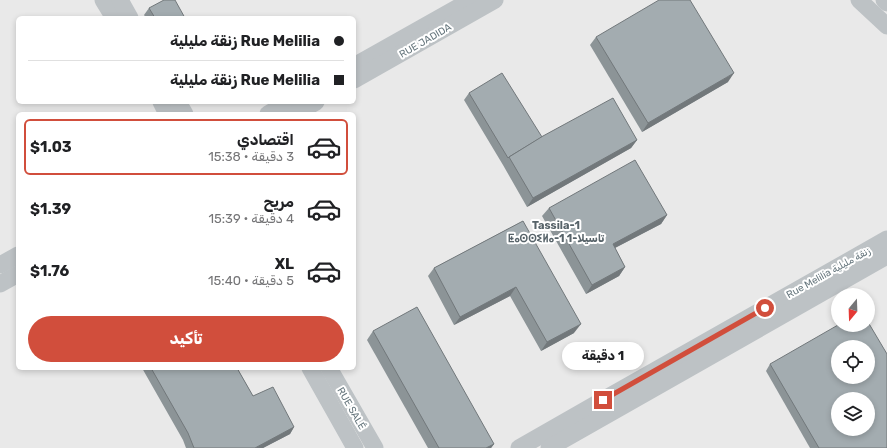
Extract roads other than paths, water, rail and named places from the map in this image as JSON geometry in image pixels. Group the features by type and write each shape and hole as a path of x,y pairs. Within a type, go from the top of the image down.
{"street":[{"path":"104,0 113,16"},
{"path":"120,0 129,16"},
{"name":"RUE JADIDA","path":"356,65 471,0"},
{"name":"RUE JADIDA","path":"356,79 495,0"},
{"path":"859,0 887,26"},
{"path":"884,0 887,3"},
{"path":"272,112 286,104"},
{"path":"298,112 312,104"},
{"name":"Rue Melilia زنقة مليلية","path":"519,448 887,239"},
{"path":"0,266 16,256"},
{"name":"Rue Melilia زنقة مليلية","path":"549,448 887,256"},
{"path":"0,284 16,275"},
{"name":"RUE SALÉ","path":"311,370 355,448"},
{"name":"RUE SALÉ","path":"331,370 375,448"}],"district":[{"name":"Tassila-1 ⵟⴰⵙⵙⵉⵍⴰ-1 1-تاسيلا","path":"556,231"}]}
